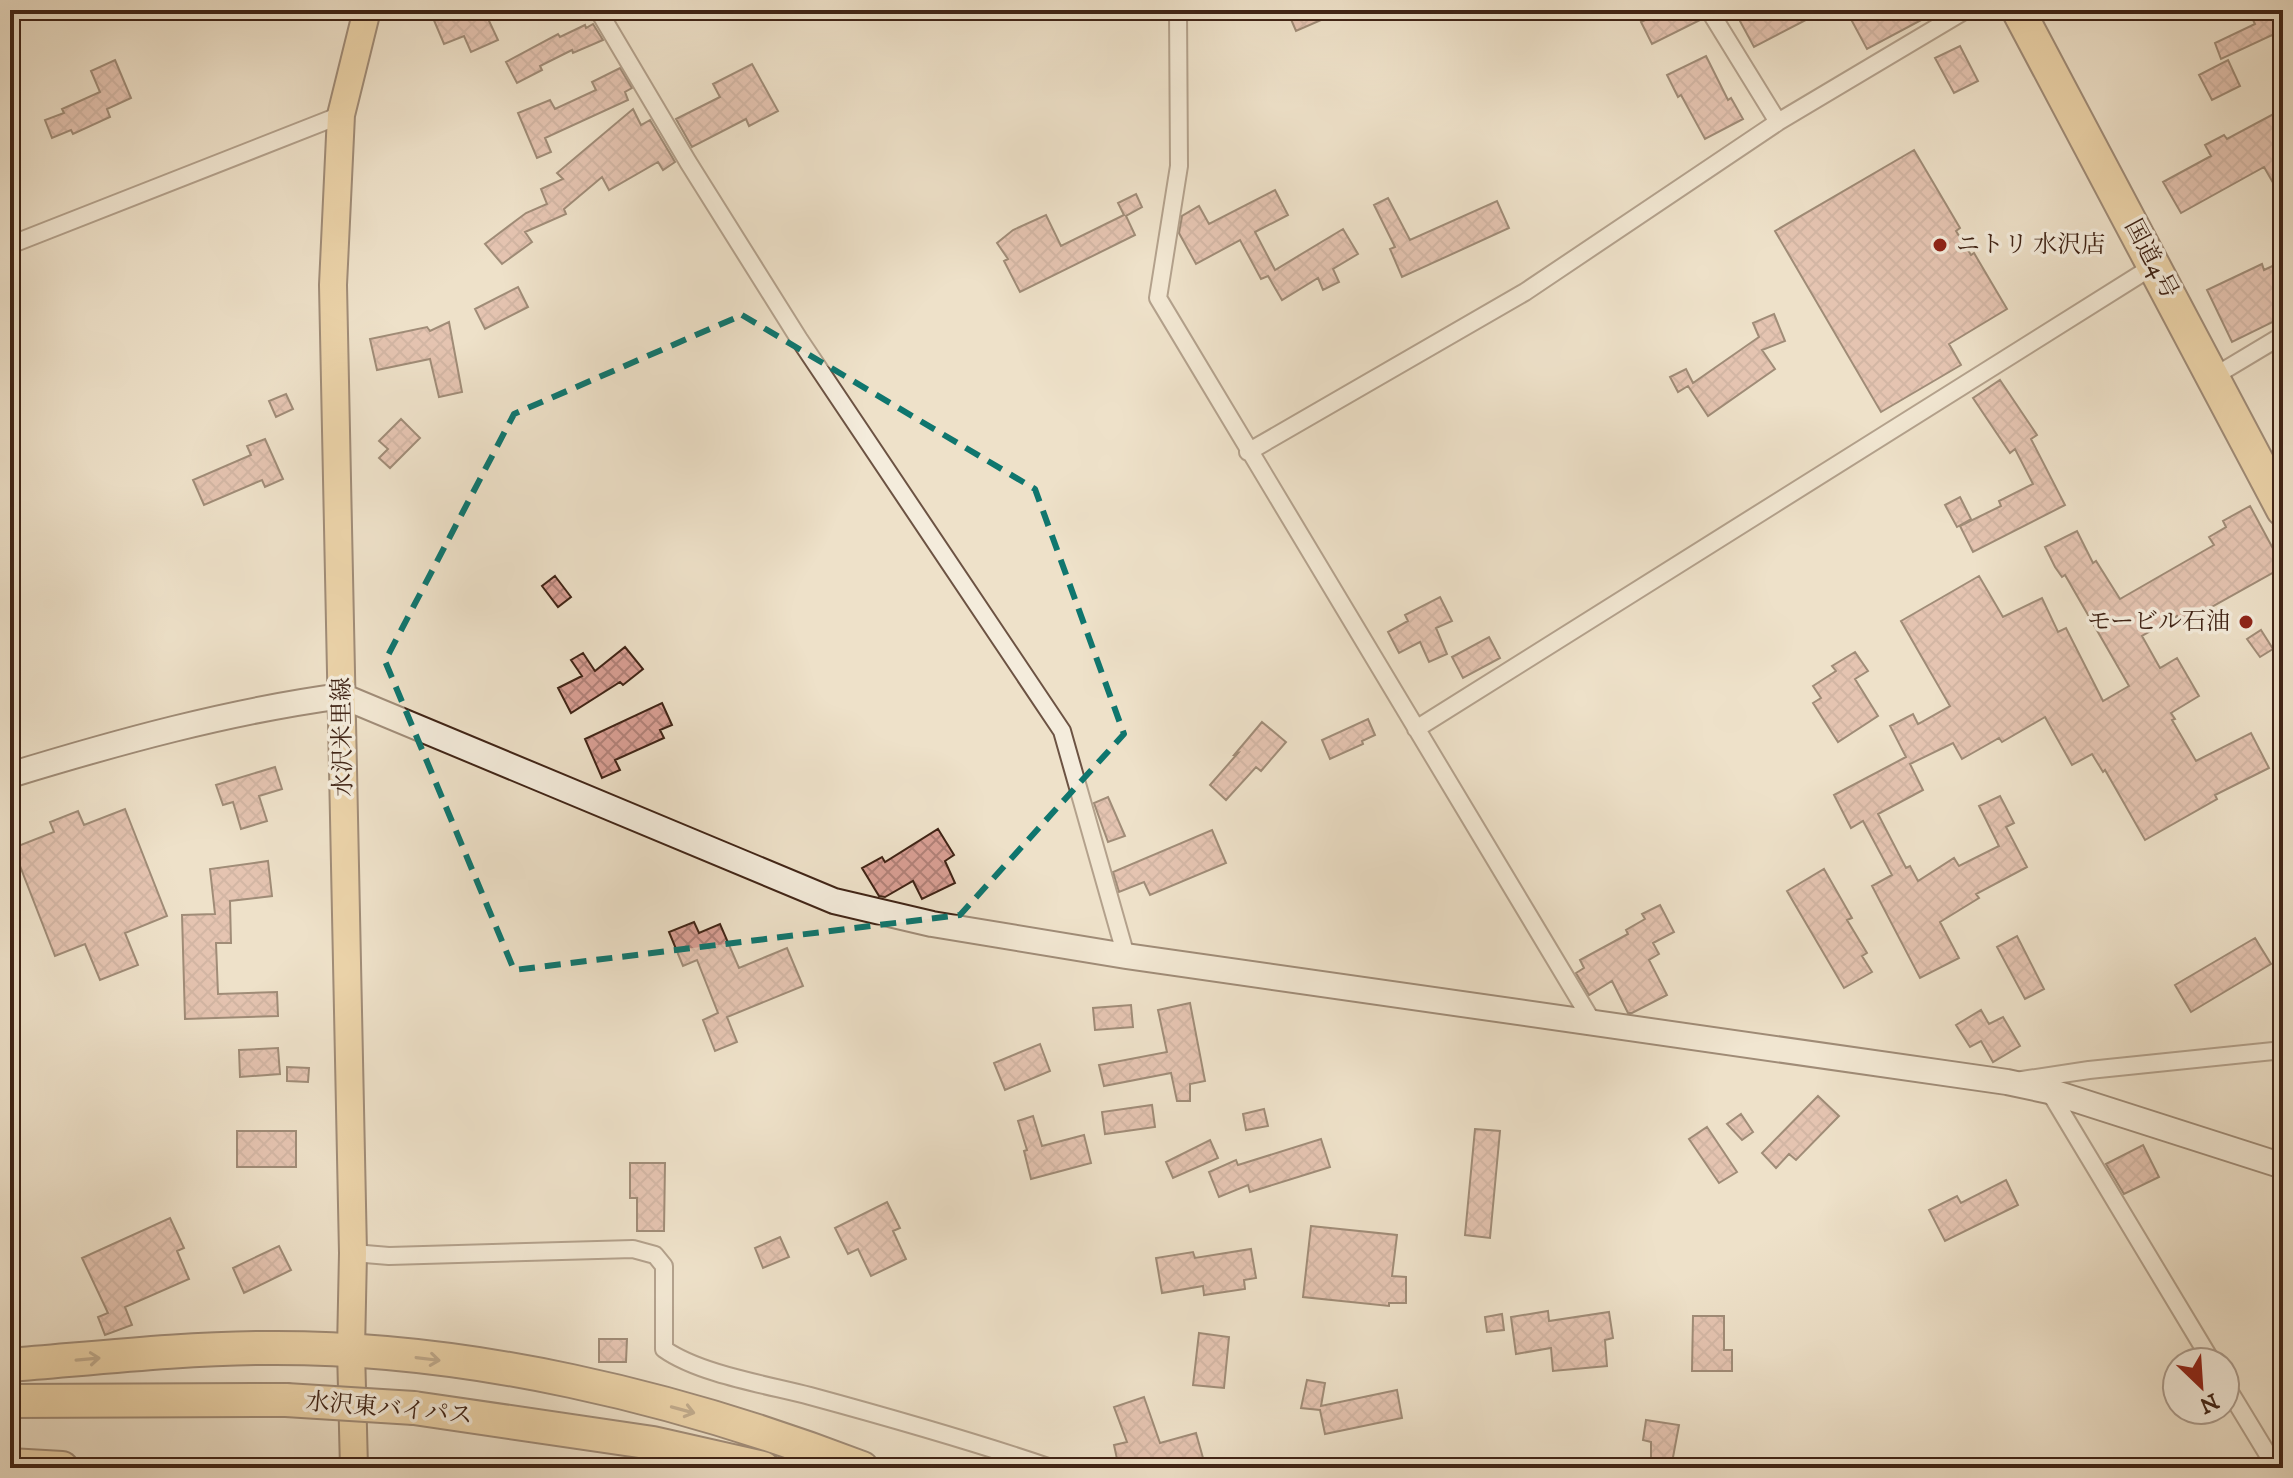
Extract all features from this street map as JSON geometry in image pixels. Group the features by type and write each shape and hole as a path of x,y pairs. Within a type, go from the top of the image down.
{"highway":[{"name":"国道4号","path":"2018,10 2283,510"},
{"path":"10,1365 198,1349 271,1347 351,1350 474,1364 588,1383 708,1416 862,1468"},
{"name":"水沢東バイパス","path":"10,1401 286,1400 414,1408 653,1443 763,1468"},
{"path":"10,1465 62,1468"}],"main road":[{"name":"水沢米里線","path":"354,1468 351,1350 353,1253 333,285 341,115 367,10"}],"street":[{"path":"598,10 688,162 799,339 1062,731 1126,956"},
{"path":"1178,10 1179,166 1158,298 1592,1021"},
{"path":"1709,10 1778,122"},
{"path":"1248,452 1525,292 1778,122 1966,10"},
{"path":"10,245 341,115"},
{"path":"1416,729 2155,265"},
{"path":"2213,377 2283,335"},
{"path":"10,775 90,750 296,702 342,696 834,901 932,924 1126,956 2007,1082 2049,1091 2283,1166"},
{"path":"2007,1082 2089,1070 2283,1050"},
{"path":"2049,1091 2202,1346"},
{"path":"353,1253 389,1256 633,1249 655,1255 664,1266 664,1349 676,1357 978,1443 1051,1468"},
{"path":"2241,1410 2276,1468"}],"highlighted area":[{"path":"742,315 1035,489 1124,734 960,915 514,970 385,661 514,414"}],"building":[{"path":"453,10 484,10 498,40 471,52 464,36 444,44 433,18"},
{"path":"1287,10 1344,10 1296,31"},
{"path":"1665,10 1698,10 1702,19 1652,44 1641,22"},
{"path":"1734,10 1825,10 1754,47"},
{"path":"1846,10 1940,10 1867,49"},
{"path":"2270,10 2283,10 2283,54 2272,35 2221,59 2215,43 2255,24 2253,20"},
{"path":"593,24 603,40 573,53 572,50 540,66 542,70 517,83 506,62 558,34 560,37"},
{"path":"1960,46 1978,81 1954,93 1935,58"},
{"path":"1706,56 1728,100 1731,98 1743,119 1705,139 1667,75"},
{"path":"115,60 131,98 107,109 110,117 73,134 71,130 52,138 45,120 100,92 91,71"},
{"path":"2228,60 2240,86 2212,100 2199,75"},
{"path":"752,64 778,111 749,126 746,119 692,147 676,119 720,97 713,84"},
{"path":"620,68 632,88 625,92 628,100 545,138 551,152 537,158 518,113 550,100 555,109 596,90 592,82"},
{"path":"633,109 641,125 650,120 675,162 663,170 658,162 609,190 602,177 564,209 566,214 525,232 532,242 502,264 485,244 526,213 547,204 541,189 563,179 557,173"},
{"path":"2283,109 2283,200 2264,167 2181,213 2163,182 2211,156 2205,145 2224,135 2227,139"},
{"path":"1914,150 1960,228 1956,231 1971,255 1974,253 2007,309 1949,344 1961,365 1881,412 1775,231"},
{"path":"1275,190 1288,215 1255,232 1275,270 1343,229 1358,254 1333,269 1339,282 1323,290 1318,278 1282,300 1268,276 1261,279 1240,240 1196,264 1179,233 1182,216 1199,206 1209,224"},
{"path":"1136,194 1142,207 1126,216 1135,235 1020,292 1004,261 1008,259 997,243 1013,230 1046,215 1061,246 1124,215 1118,203"},
{"path":"1388,198 1410,240 1497,201 1509,228 1402,277 1390,249 1395,247 1374,205"},
{"path":"2283,261 2283,317 2232,342 2207,290 2262,264 2264,270"},
{"path":"518,287 528,307 485,329 475,309"},
{"path":"1774,314 1785,341 1762,350 1775,369 1708,416 1688,386 1678,392 1670,377 1686,369 1693,383 1759,337 1753,323"},
{"path":"449,322 462,392 439,397 430,359 377,370 370,339 427,327 430,331"},
{"path":"2000,380 2037,435 2031,439 2065,505 1973,552 1960,526 2001,506 1999,501 2033,484 2015,449 2010,453 1973,398"},
{"path":"286,394 293,409 276,417 269,401"},
{"path":"401,419 420,438 390,468 379,458 388,449 379,441"},
{"path":"265,439 283,479 265,487 262,480 204,505 193,480 251,455 247,446"},
{"path":"1960,497 1971,519 1957,527 1945,505"},
{"path":"2250,506 2283,567 2181,624 2177,616 2142,636 2160,668 2177,658 2199,696 2171,713 2196,761 2251,733 2269,768 2215,795 2217,799 2145,840 2105,770 2103,772 2092,754 2072,765 2045,717 2002,742 1999,738 1962,759 1953,743 1910,764 1923,790 1878,814 1906,868 1910,866 1918,881 1954,858 1959,866 1999,846 1979,806 2000,796 2014,823 2006,827 2027,867 1976,894 1979,898 1940,922 1959,958 1920,978 1872,886 1892,875 1863,821 1851,828 1834,795 1906,757 1890,726 1913,714 1918,724 1950,706 1901,621 1979,576 2003,617 2042,598 2058,632 2066,628 2103,701 2129,686 2065,575 2062,577 2045,547 2077,531 2093,563 2096,561 2120,599 2214,545 2209,537 2226,527 2223,521"},
{"path":"555,576 571,597 558,607 542,586"},
{"path":"1440,597 1452,621 1436,628 1447,654 1429,662 1420,642 1399,653 1388,632 1408,621 1405,615"},
{"path":"2261,630 2273,649 2260,657 2247,639"},
{"path":"1489,637 1500,658 1463,678 1452,657"},
{"path":"625,647 643,669 623,685 620,682 571,713 558,688 582,676 571,660 583,653 595,671"},
{"path":"1855,652 1868,671 1855,679 1878,716 1838,742 1813,703 1821,698 1813,686 1836,671 1832,666"},
{"path":"662,703 672,725 660,730 664,738 615,760 620,770 602,778 585,739"},
{"path":"1368,719 1375,735 1330,759 1322,740"},
{"path":"1262,722 1286,742 1261,771 1256,767 1226,800 1210,785"},
{"path":"275,767 282,789 259,796 267,821 241,829 233,802 223,805 216,785"},
{"path":"1108,797 1125,836 1108,842 1094,803"},
{"path":"125,809 167,916 125,933 138,965 100,980 85,944 55,956 13,848 54,832 50,822 78,811 84,825"},
{"path":"938,829 954,855 945,861 955,883 922,899 913,881 885,897 879,896 862,868 882,857 885,862"},
{"path":"1212,830 1226,863 1150,895 1144,882 1119,892 1113,872"},
{"path":"268,861 272,896 230,901 231,943 216,943 218,994 277,992 278,1016 185,1019 182,915 215,914 210,869"},
{"path":"1824,869 1852,918 1847,920 1867,953 1862,956 1872,972 1844,988 1787,891"},
{"path":"1660,905 1674,932 1653,943 1659,954 1649,960 1667,995 1628,1013 1612,981 1589,995 1576,973 1584,968 1580,960 1628,934 1626,930 1645,919 1642,914"},
{"path":"694,922 699,933 720,924 739,968 787,948 803,986 727,1017 737,1042 715,1051 703,1020 718,1013 697,960 683,966 669,932"},
{"path":"2017,936 2044,989 2025,999 1997,947"},
{"path":"2255,938 2271,964 2191,1012 2175,985"},
{"path":"1190,1003 1205,1081 1190,1084 1190,1101 1177,1101 1171,1073 1104,1086 1099,1065 1167,1052 1158,1010"},
{"path":"1131,1005 1133,1027 1095,1030 1093,1008"},
{"path":"1981,1010 1989,1024 2003,1017 2020,1046 1993,1062 1981,1041 1970,1047 1956,1025"},
{"path":"1040,1044 1050,1071 1005,1090 994,1063"},
{"path":"278,1048 280,1074 240,1077 239,1050"},
{"path":"287,1067 309,1068 308,1082 287,1081"},
{"path":"1818,1096 1839,1116 1796,1160 1789,1154 1776,1168 1762,1153"},
{"path":"1152,1105 1155,1127 1105,1134 1102,1112"},
{"path":"1264,1109 1268,1126 1246,1130 1243,1114"},
{"path":"1741,1114 1753,1132 1742,1140 1727,1124"},
{"path":"1033,1116 1042,1146 1084,1135 1091,1163 1031,1179 1024,1151 1027,1150 1018,1121"},
{"path":"1707,1127 1737,1172 1719,1183 1689,1139"},
{"path":"1475,1129 1500,1131 1490,1238 1465,1235"},
{"path":"237,1131 296,1131 296,1167 237,1167"},
{"path":"1321,1139 1330,1167 1250,1192 1248,1185 1219,1197 1209,1172 1236,1160 1238,1165"},
{"path":"1210,1140 1218,1158 1173,1178 1166,1162"},
{"path":"2143,1145 2159,1177 2124,1194 2106,1164"},
{"path":"630,1163 665,1163 664,1231 637,1231 637,1198 630,1198"},
{"path":"2006,1180 2018,1205 1945,1241 1929,1210 1957,1196 1961,1203"},
{"path":"887,1202 900,1228 893,1231 906,1259 871,1276 858,1249 848,1254 835,1228"},
{"path":"170,1218 184,1248 177,1251 189,1279 125,1307 132,1325 105,1335 98,1317 108,1313 82,1258"},
{"path":"1311,1226 1397,1235 1392,1276 1406,1277 1406,1303 1389,1303 1389,1306 1303,1297"},
{"path":"780,1237 789,1257 763,1268 755,1248"},
{"path":"279,1246 291,1270 244,1293 233,1268"},
{"path":"1251,1249 1256,1278 1244,1280 1245,1289 1204,1295 1203,1286 1162,1293 1156,1258 1193,1252 1195,1258"},
{"path":"1548,1311 1549,1321 1609,1312 1613,1338 1605,1340 1607,1366 1553,1371 1551,1348 1516,1354 1511,1317"},
{"path":"1502,1314 1504,1330 1487,1332 1485,1317"},
{"path":"1693,1316 1724,1316 1724,1350 1732,1350 1732,1371 1692,1371"},
{"path":"1199,1333 1229,1337 1224,1388 1193,1385"},
{"path":"599,1339 627,1339 626,1362 599,1362"},
{"path":"1307,1380 1325,1383 1321,1406 1397,1390 1402,1418 1325,1434 1320,1410 1301,1408"},
{"path":"1144,1397 1160,1443 1196,1433 1203,1458 1164,1468 1155,1468 1153,1461 1119,1468 1114,1445 1127,1442 1114,1407"},
{"path":"1646,1420 1679,1425 1671,1468 1651,1468 1651,1442 1643,1440"}],"place":[{"name":"ニトリ 水沢店","path":"1940,245"},
{"name":"モービル石油","path":"2246,622"}]}
